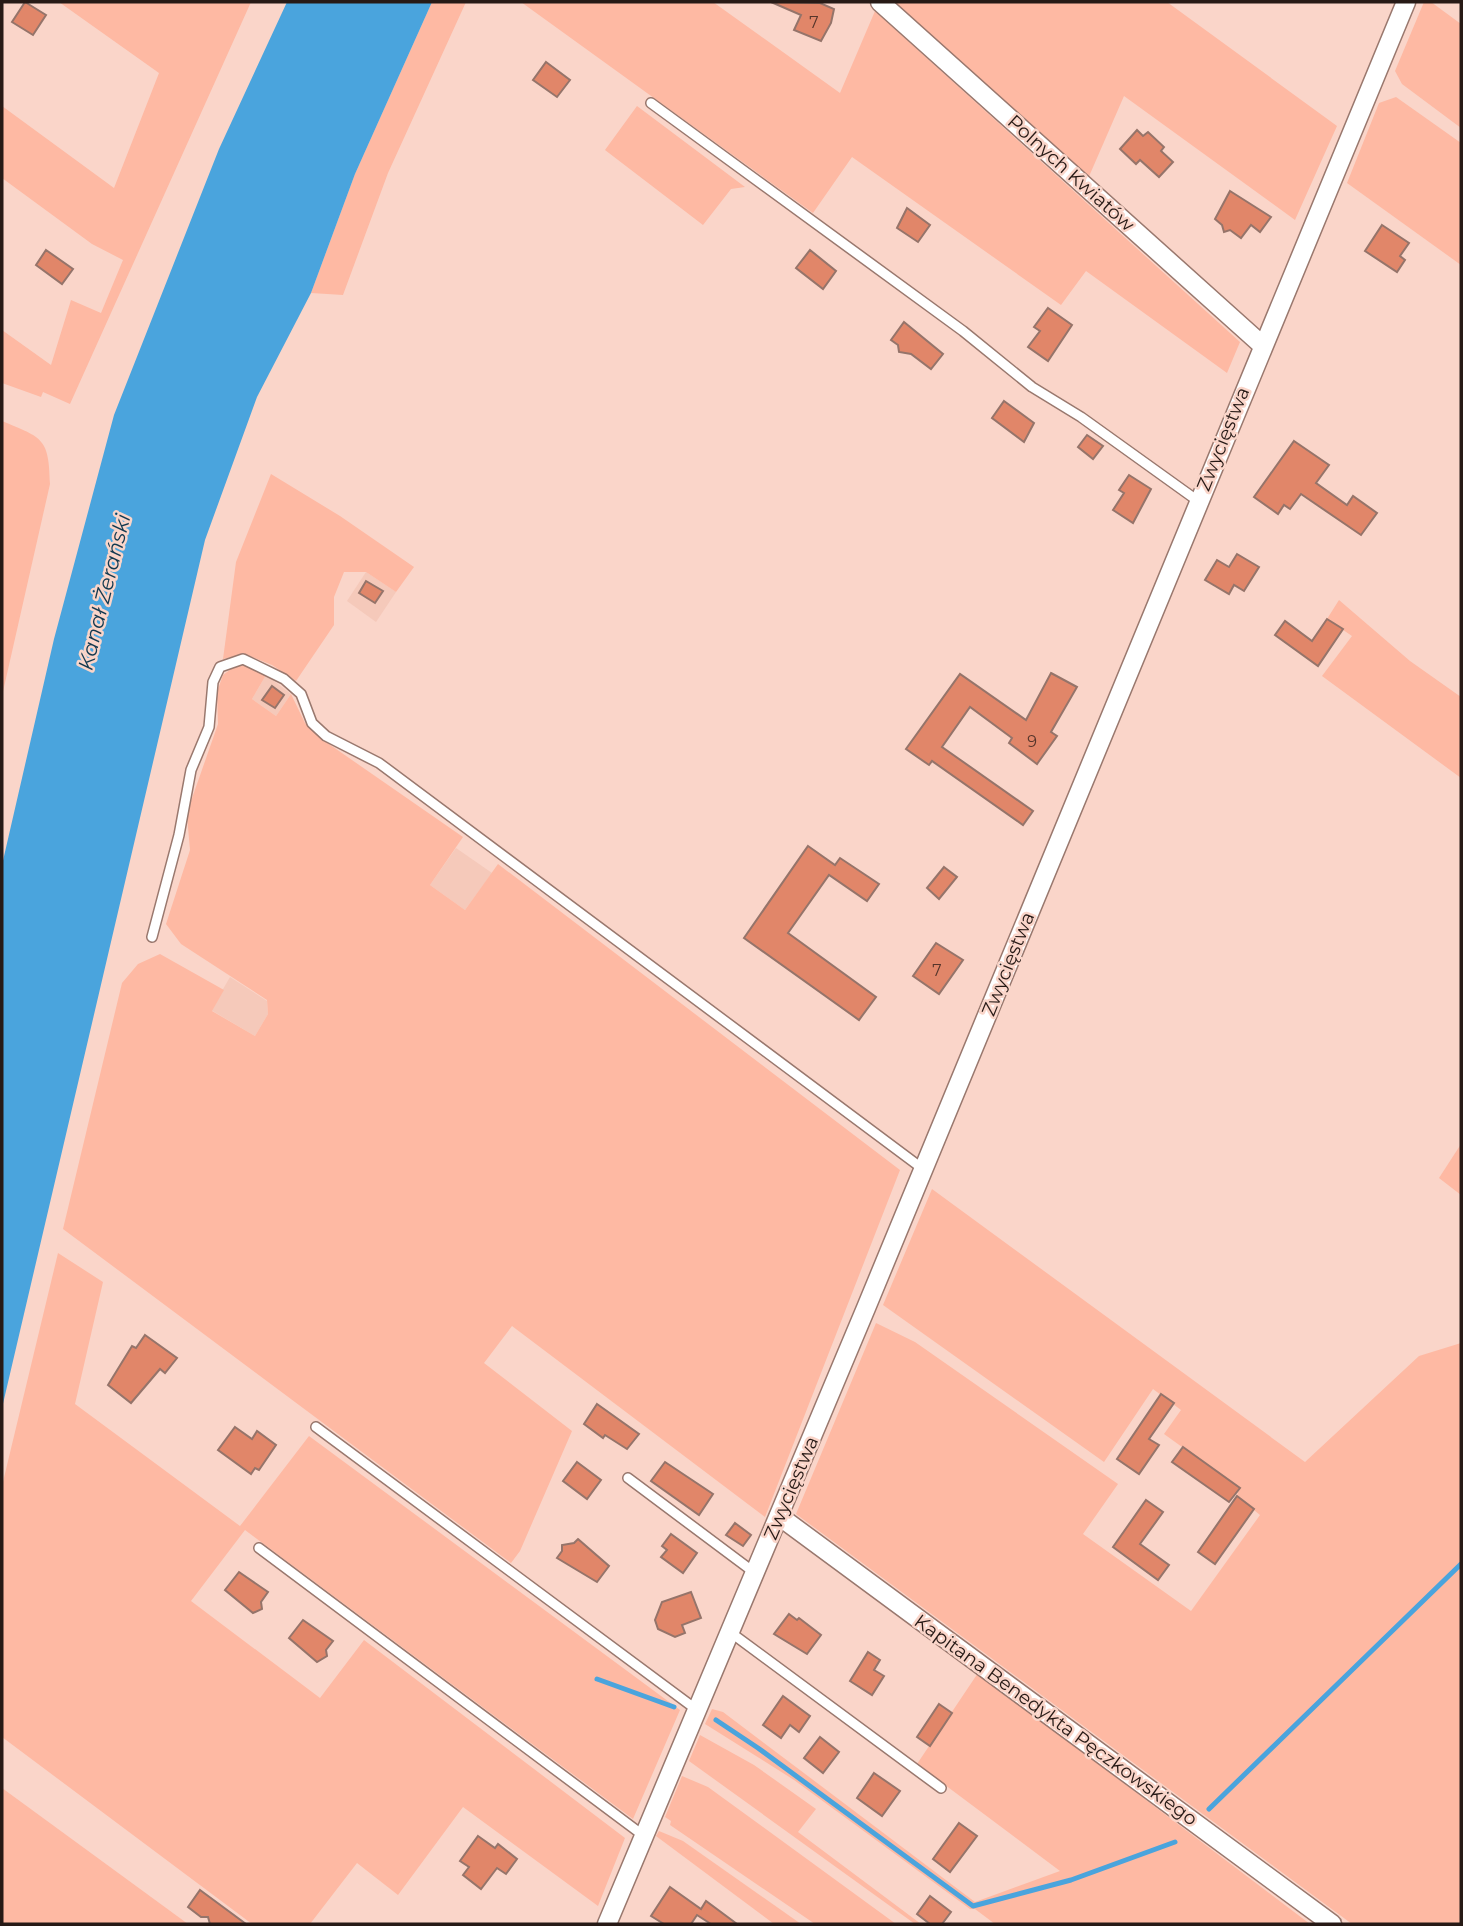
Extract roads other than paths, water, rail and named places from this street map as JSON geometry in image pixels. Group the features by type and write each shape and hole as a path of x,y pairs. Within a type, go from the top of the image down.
{"street":[{"name":"Polnych Kwiatów","path":"880,2 1262,345"},
{"name":"Zwycięstwa","path":"607,1924 779,1516 1406,2"},
{"name":"Kapitana Benedykta Pęczkowskiego","path":"779,1516 1332,1924"}],"lane":[{"path":"651,103 963,331 1032,387 1081,417 1198,502"},
{"path":"152,937 179,835 191,769 209,727 213,682 220,667 243,659 284,679 301,694 313,723 326,736 379,763 923,1169"},
{"path":"316,1427 697,1710"},
{"path":"628,1478 755,1573"},
{"path":"259,1548 644,1836"},
{"path":"730,1632 941,1788"}],"water":[{"name":"Kanał Żerański","path":"287,2 432,2 355,174 311,293 257,397 205,540 2,1408 2,865 54,639 114,415 219,149"}],"waterway":[{"path":"1209,1809 1461,1564"},
{"path":"597,1679 674,1707"},
{"path":"716,1720 973,1906 1071,1880 1175,1842"}]}
